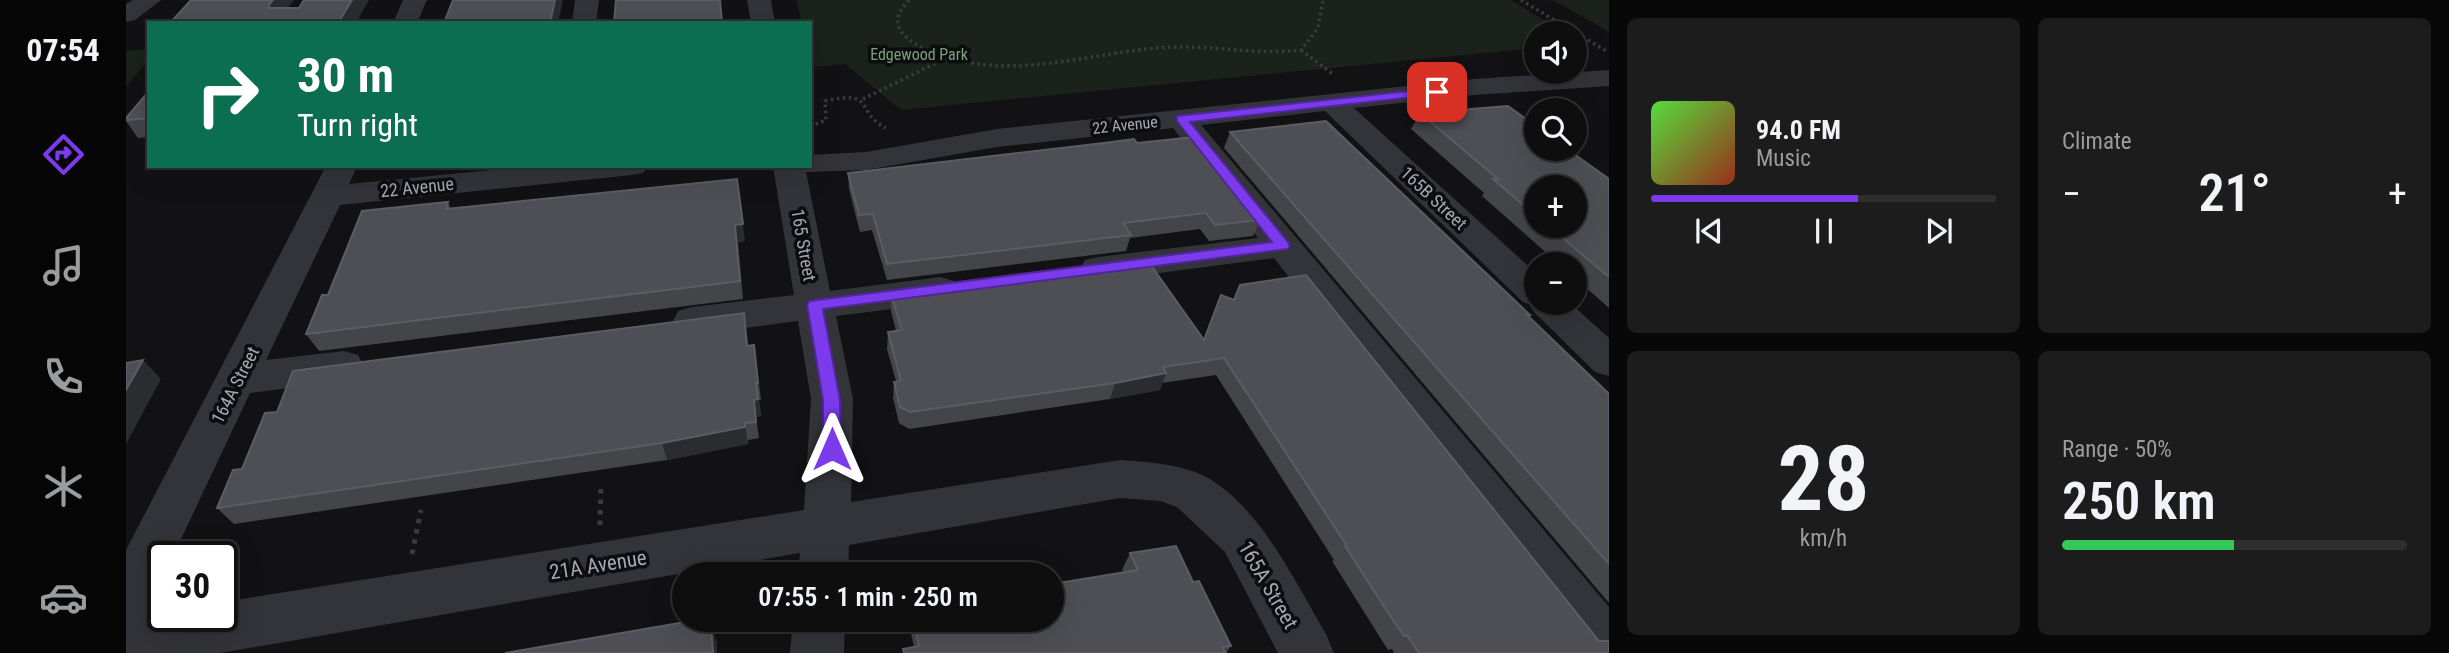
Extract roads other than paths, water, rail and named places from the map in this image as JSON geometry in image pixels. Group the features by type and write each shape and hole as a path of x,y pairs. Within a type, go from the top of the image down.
{"street":[{"path":"126,15 149,0"},
{"path":"406,21 415,0"},
{"path":"584,21 587,0"},
{"path":"758,0 763,21"},
{"name":"22 Avenue","path":"812,164 866,161 997,138 1181,119 1334,89 1474,87 1609,78"},
{"path":"1474,87 1508,113"},
{"name":"165B Street","path":"1334,89 1524,281"},
{"path":"1181,119 1609,648"},
{"name":"22 Avenue","path":"335,181 585,168"},
{"name":"165 Street","path":"789,168 832,400 832,449 824,551"},
{"name":"164A Street","path":"126,603 176,495 239,379 335,181"},
{"path":"1064,274 1283,246"},
{"path":"651,327 982,284"},
{"path":"1559,315 1609,361"},
{"path":"239,379 374,362"},
{"name":"21A Avenue","path":"126,643 824,551 1120,479 1160,482 1193,493"},
{"name":"165A Street","path":"1193,493 1242,537 1307,653"},
{"path":"817,653 818,632"}],"park label":[{"name":"Edgewood Park","path":"919,54"}]}
